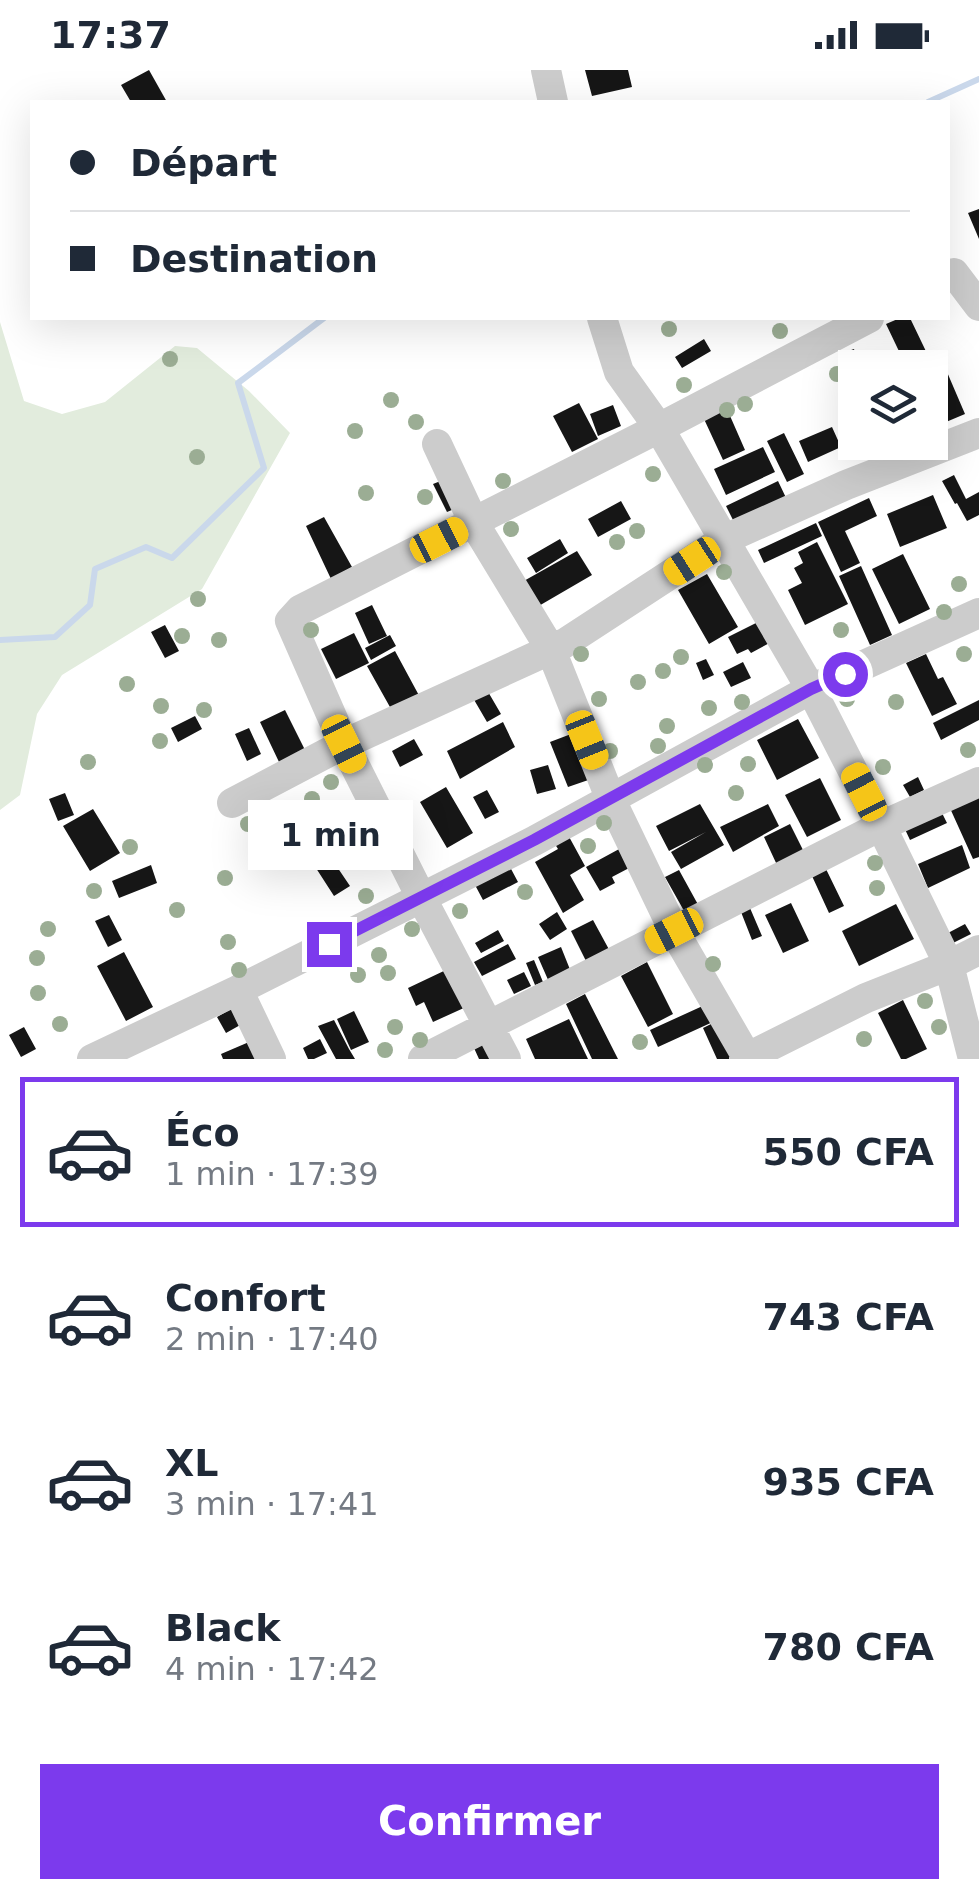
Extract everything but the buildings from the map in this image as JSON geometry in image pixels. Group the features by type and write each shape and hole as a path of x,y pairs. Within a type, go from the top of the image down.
{"street":[{"path":"546,70 553,100"},
{"path":"960,270 979,306"},
{"path":"603,320 618,372 659,428 811,689 881,826 949,965 973,1059"},
{"path":"506,1059 344,744 290,622 300,610 865,320"},
{"path":"232,803 344,744 566,644 723,540 846,485 979,433"},
{"path":"438,444 474,522 551,650 611,800 674,931 747,1058 866,998 979,950"},
{"path":"92,1059 238,990 611,800 811,689 979,614"},
{"path":"423,1059 881,826 979,782"},
{"path":"238,990 271,1059"}],"green space":[{"path":"0,322 24,401 62,414 105,402 175,346 197,348 249,391 290,433 202,589 62,675 37,714 20,795 0,810"}],"waterway":[{"path":"932,100 979,79"},
{"path":"0,640 55,637 90,605 95,569 146,547 172,558 264,468 238,383 321,320"}],"route":[{"path":"329,944 611,800 845,674"}]}
